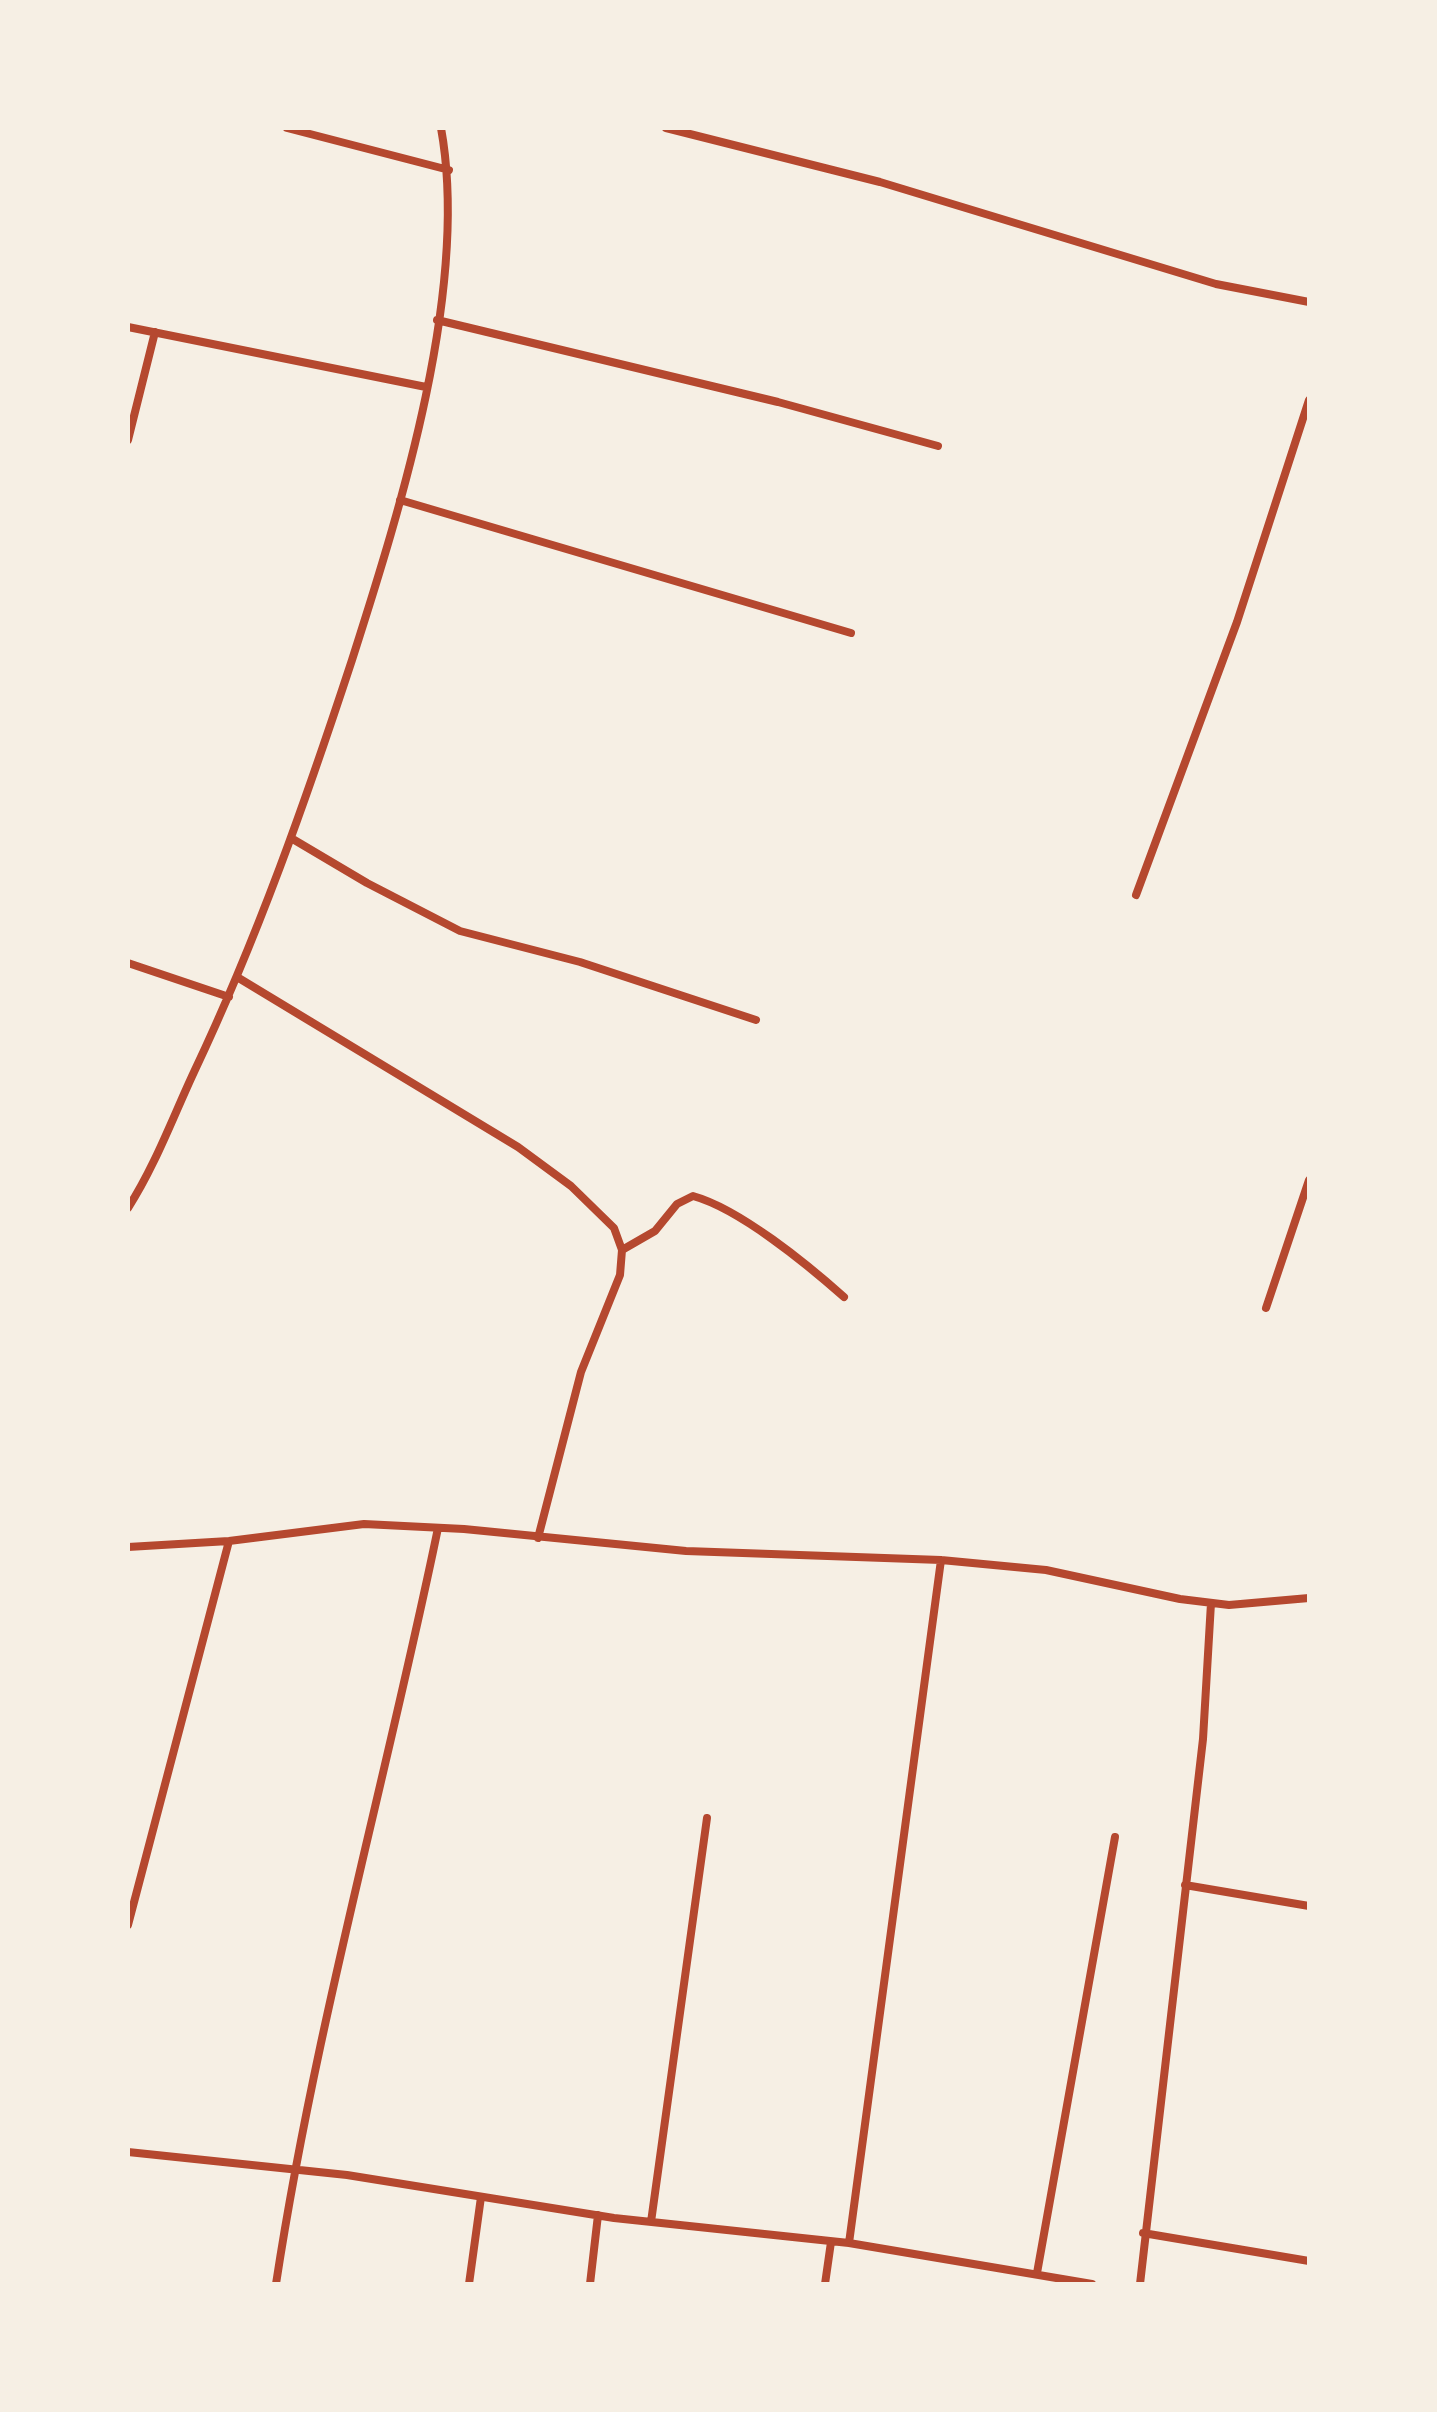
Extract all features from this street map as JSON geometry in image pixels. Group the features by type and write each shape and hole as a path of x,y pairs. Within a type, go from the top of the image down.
{"street":[{"path":"287,128 449,170"},
{"path":"128,1208 237,977 291,838 389,544 426,387 446,269 449,170 441,128"},
{"path":"666,128 852,174 1216,284 1309,302"},
{"path":"437,320 778,402 938,446"},
{"path":"128,327 426,387"},
{"path":"128,440 155,332"},
{"path":"1136,895 1237,622 1309,400"},
{"path":"400,500 851,633"},
{"path":"291,838 367,883 460,931 580,962 756,1020"},
{"path":"128,963 229,997"},
{"path":"237,977 518,1147 571,1186 614,1228 622,1250 620,1275 581,1372 560,1442 538,1538"},
{"path":"1266,1308 1309,1180"},
{"path":"622,1250 655,1231 677,1204 693,1196 773,1241 844,1297"},
{"path":"128,1547 229,1541 364,1524 763,1555 941,1560 1046,1570 1211,1603 1281,1602 1309,1598"},
{"path":"276,2284 294,2170 334,1973 383,1784 438,1528"},
{"path":"128,1925 229,1541"},
{"path":"849,2243 941,1560"},
{"path":"1140,2284 1143,2233 1203,1739 1211,1603"},
{"path":"651,2222 707,1818"},
{"path":"1037,2273 1115,1837"},
{"path":"1185,1885 1309,1906"},
{"path":"128,2152 294,2170 651,2222 849,2243 1092,2284"},
{"path":"469,2284 481,2197"},
{"path":"590,2284 598,2215"},
{"path":"1143,2233 1309,2261"},
{"path":"825,2284 831,2242"}]}
